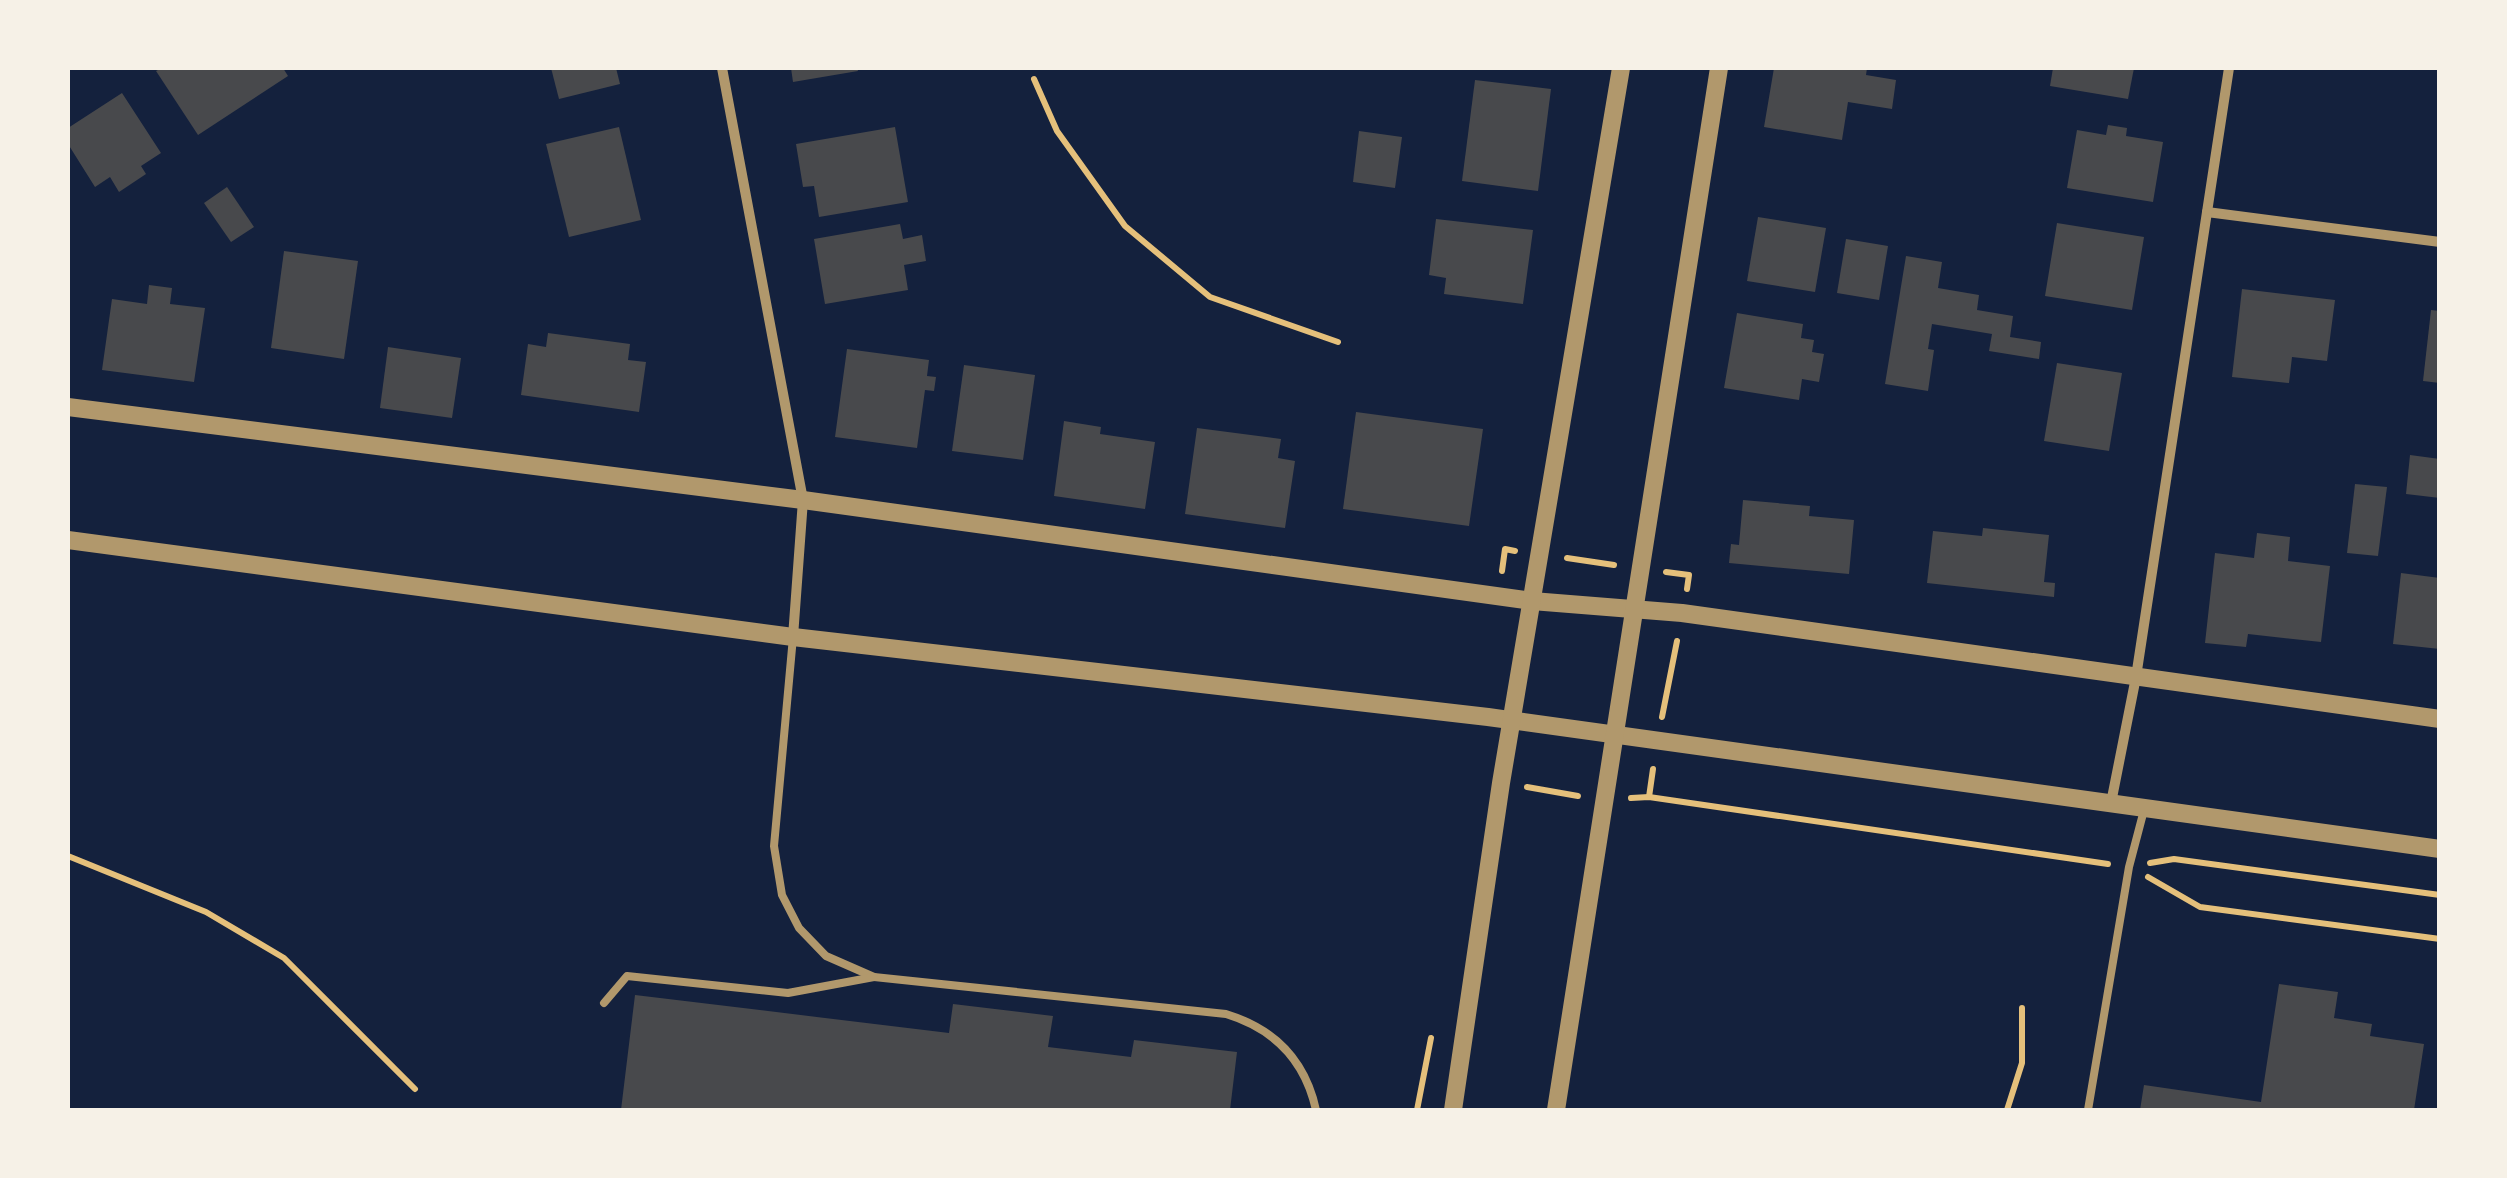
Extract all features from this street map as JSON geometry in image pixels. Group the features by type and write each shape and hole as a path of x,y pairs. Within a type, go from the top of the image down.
{"street":[{"path":"722,68 803,500 792,637"},
{"path":"1453,1110 1512,720 1621,68"},
{"path":"1556,1110 1719,68"},
{"path":"2111,803 2136,677 2229,68"},
{"path":"2207,212 2440,242"},
{"path":"68,407 803,500 1532,601 1633,608 2440,718"},
{"path":"68,540 792,637 1512,720 2440,849"}],"lane":[{"path":"792,637 774,846 782,895 798,928 826,956 874,976 1226,1014 1256,1024 1288,1051 1310,1084 1316,1110"},
{"path":"2088,1110 2129,866 2145,808"},
{"path":"604,1004 627,976 788,993 874,976"}],"path":[{"path":"1034,79 1057,131 1125,226 1210,297 1338,342"},
{"path":"1649,797 2129,866 2174,859 2440,895"},
{"path":"68,856 206,912 284,958 415,1089"},
{"path":"2129,866 2200,907 2440,939"},
{"path":"2007,1110 2022,1064 2022,1008"}],"building":[{"path":"283,68 288,76 198,135 156,71"},
{"path":"551,68 616,68 620,84 559,99"},
{"path":"791,68 857,68 858,71 793,82"},
{"path":"1774,68 1867,68 1866,75 1896,80 1892,109 1848,102 1842,140 1764,127"},
{"path":"2053,68 2134,68 2128,99 2050,86"},
{"path":"1475,80 1551,89 1538,191 1462,181"},
{"path":"122,93 161,153 141,166 146,174 119,192 110,177 95,187 68,144 68,128"},
{"path":"2108,125 2127,128 2126,136 2163,142 2153,202 2067,188 2077,130 2106,135"},
{"path":"619,127 641,220 569,237 546,144"},
{"path":"895,127 908,202 819,217 814,186 803,187 796,144"},
{"path":"1359,131 1402,137 1395,188 1353,182"},
{"path":"227,187 254,227 231,242 204,203"},
{"path":"1758,217 1826,228 1815,292 1747,281"},
{"path":"1436,219 1533,230 1523,304 1444,294 1446,278 1429,275"},
{"path":"2057,223 2144,237 2132,310 2045,296"},
{"path":"900,224 903,239 922,235 926,261 904,265 908,290 825,304 814,239"},
{"path":"1846,239 1888,246 1879,300 1837,293"},
{"path":"284,251 358,261 344,359 271,348"},
{"path":"1906,256 1942,262 1938,288 1979,295 1977,310 2013,316 2010,337 2041,342 2039,359 1989,351 1992,334 1932,324 1928,349 1934,350 1928,391 1885,384"},
{"path":"149,285 172,288 170,304 205,308 194,382 102,370 112,299 147,304"},
{"path":"2242,289 2335,300 2327,361 2292,357 2289,383 2232,377"},
{"path":"2431,310 2440,311 2440,383 2423,381"},
{"path":"1737,313 1803,324 1801,338 1814,340 1812,352 1824,354 1819,382 1802,379 1799,400 1724,388"},
{"path":"548,333 630,344 628,360 646,362 639,412 521,395 528,344 546,347"},
{"path":"388,347 461,358 452,418 380,408"},
{"path":"847,349 929,360 927,376 936,377 934,391 925,390 917,448 835,437"},
{"path":"2057,363 2122,373 2109,451 2044,441"},
{"path":"964,365 1035,375 1023,460 952,451"},
{"path":"1356,412 1483,429 1469,526 1343,509"},
{"path":"1064,421 1101,427 1100,434 1155,442 1145,509 1054,496"},
{"path":"1197,428 1281,439 1278,458 1295,461 1285,528 1185,514"},
{"path":"2410,455 2440,459 2440,498 2406,494"},
{"path":"2355,484 2387,487 2378,556 2347,553"},
{"path":"1743,500 1810,506 1809,516 1854,520 1849,574 1729,563 1731,544 1739,545"},
{"path":"1983,528 2049,535 2044,582 2055,583 2054,597 1927,583 1933,531 1982,536"},
{"path":"2257,533 2290,537 2288,561 2330,566 2321,642 2248,634 2246,647 2205,643 2215,553 2254,558"},
{"path":"2401,573 2440,578 2440,649 2393,644"},
{"path":"2279,984 2338,992 2334,1018 2372,1024 2370,1036 2424,1044 2414,1110 2140,1110 2144,1085 2261,1102"},
{"path":"635,995 949,1033 953,1004 1053,1016 1048,1047 1131,1057 1134,1040 1237,1052 1230,1110 621,1110"}]}
